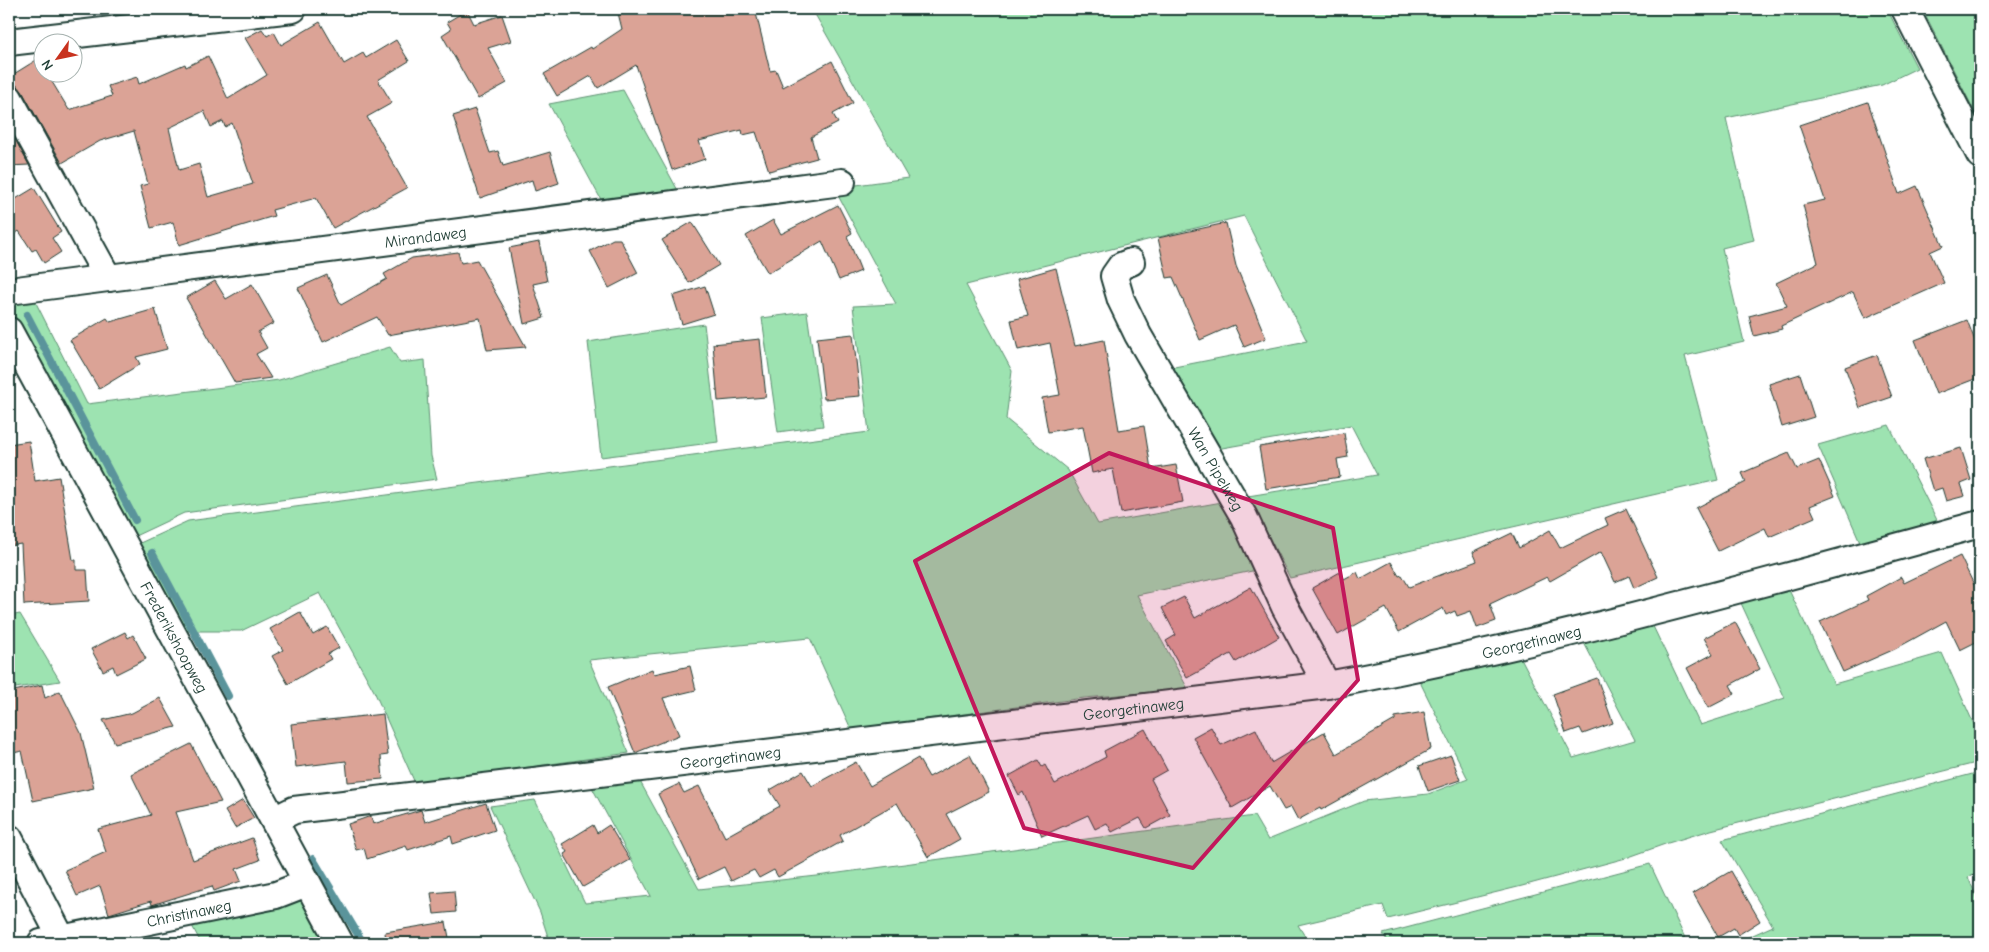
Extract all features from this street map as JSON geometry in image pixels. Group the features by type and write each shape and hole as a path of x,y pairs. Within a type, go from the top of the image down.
{"street":[{"path":"9,42 293,9"},
{"path":"1905,9 1980,154"},
{"path":"9,98 108,278"},
{"name":"Mirandaweg","path":"9,291 842,182"},
{"name":"Wan Pipelweg","path":"1131,262 1121,266 1114,276 1121,300 1138,335 1244,517 1285,607 1327,684"},
{"name":"Frederikshoopweg","path":"9,331 340,943"},
{"name":"Georgetinaweg","path":"274,820 294,810 1327,684 1423,667 1557,636 1980,524"},
{"path":"9,838 56,942"},
{"name":"Christinaweg","path":"56,942 276,895 307,883"}],"highlighted area":[{"path":"1109,453 1333,528 1358,680 1193,868 1024,828 915,561"}],"green space":[{"path":"812,9 1887,9 1917,68 1882,85 1726,118 1754,240 1722,248 1744,342 1685,356 1718,480 1290,578 1248,496 1377,475 1351,425 1211,450 1164,369 1307,341 1244,216 966,285 1012,371 1006,419 1068,470 1098,524 1222,502 1257,570 1137,595 1188,689 1084,698 851,729 810,638 589,660 629,753 415,783 374,691 320,593 241,631 186,631 140,543 188,521 869,432 853,306 896,304 834,188 908,178"},
{"path":"1939,9 1980,9 1980,122 1925,14"},
{"path":"623,90 681,196 604,205 549,104"},
{"path":"31,293 87,404 279,380 390,347 400,363 425,360 431,456 437,479 184,513 135,536 9,311 12,301"},
{"path":"807,312 823,426 778,432 762,318"},
{"path":"704,324 718,442 601,457 588,342"},
{"path":"1889,425 1939,524 1861,544 1818,445"},
{"path":"1788,588 1834,684 1942,653 1980,738 1980,762 1711,830 1626,858 1388,919 1383,905 1298,925 1309,943 550,943 540,912 490,806 535,800 585,903 651,896 589,782 637,776 699,889 817,876 1254,816 1268,840 1364,801 1428,794 1468,779 1419,680 1521,658 1573,758 1635,740 1583,641 1651,622 1700,725 1785,698 1740,601"},
{"path":"20,614 60,681 9,689 9,616"},
{"path":"1980,772 1980,873 1968,877 1980,905 1980,943 1735,943 1773,926 1722,840"},
{"path":"1650,864 1685,938 1665,943 1389,943 1383,934"},
{"path":"303,898 330,943 201,943 189,920"}],"building":[{"path":"617,9 755,9 770,71 776,70 783,87 832,61 853,103 833,114 838,123 811,137 817,158 769,171 756,132 743,135 742,130 699,141 705,159 672,170 636,65 598,88 591,76 557,96 544,74 591,47 592,49 622,29"},
{"path":"467,10 474,24 502,15 511,41 488,48 507,83 478,99 442,35 451,29 447,22"},
{"path":"320,22 344,64 363,53 366,58 396,40 409,61 378,80 392,103 367,117 407,188 333,228 316,198 272,210 274,216 179,245 173,222 151,228 140,186 148,184 134,131 100,141 62,163 22,91 16,85 9,83 9,77 32,63 32,82 52,82 69,110 112,96 108,86 137,77 139,84 185,64 186,67 208,56 228,99 267,75 245,38 262,29 267,36 274,32 281,45","holes":["204,111 211,127 223,121 225,127 232,123 253,184 208,197 199,164 179,170 169,128"]},
{"path":"1868,102 1899,194 1917,186 1943,246 1930,252 1944,283 1865,318 1853,292 1781,326 1782,329 1754,336 1749,316 1787,306 1776,283 1818,263 1803,205 1825,200 1799,125"},
{"path":"475,109 490,153 498,151 503,166 550,152 559,183 535,191 532,180 480,198 453,116"},
{"path":"15,139 29,165 9,166 9,140"},
{"path":"34,188 61,232 52,238 61,252 44,263 36,249 32,251 19,231 9,238 9,203"},
{"path":"838,205 852,233 847,236 861,271 839,280 822,241 768,273 746,236 773,220 781,234"},
{"path":"692,222 719,265 689,283 662,240"},
{"path":"1226,223 1236,266 1266,338 1244,347 1234,325 1200,340 1173,277 1167,278 1158,238"},
{"path":"613,239 620,239 638,273 609,288 590,251"},
{"path":"539,242 547,281 533,284 544,318 524,324 509,248"},
{"path":"458,252 461,263 477,260 526,347 487,350 480,318 388,335 377,317 323,342 298,288 327,275 341,305 387,279 384,274 412,258"},
{"path":"1056,268 1075,346 1104,340 1119,430 1144,426 1151,469 1176,465 1183,502 1121,513 1113,469 1092,473 1083,426 1048,432 1042,398 1060,395 1050,343 1018,350 1011,320 1028,316 1017,279"},
{"path":"215,281 226,299 252,284 274,323 258,332 267,348 256,354 271,378 235,383 186,298"},
{"path":"705,286 714,314 682,324 673,296"},
{"path":"155,309 167,349 136,357 140,364 99,389 70,340 107,318 110,322"},
{"path":"1967,320 1980,354 1980,377 1936,394 1915,340"},
{"path":"853,334 860,396 824,399 817,338"},
{"path":"760,339 766,397 718,401 713,344"},
{"path":"1877,355 1892,397 1860,408 1845,367"},
{"path":"1800,374 1814,417 1782,427 1769,384"},
{"path":"1344,433 1348,457 1337,459 1340,477 1266,489 1259,447"},
{"path":"29,441 35,481 59,477 73,560 76,560 76,570 87,570 89,601 24,605 21,544 9,546 9,444"},
{"path":"1961,448 1971,480 1961,484 1965,496 1946,501 1942,488 1933,491 1923,459"},
{"path":"1789,453 1797,469 1819,460 1835,496 1810,506 1815,517 1769,537 1765,528 1718,551 1696,508 1746,482 1742,473"},
{"path":"1626,509 1658,577 1634,588 1629,576 1615,582 1601,552 1550,581 1547,577 1490,604 1496,621 1477,628 1471,611 1457,616 1455,611 1446,615 1443,608 1399,632 1386,608 1338,635 1312,588 1340,572 1344,579 1357,572 1360,579 1391,562 1399,576 1402,575 1409,587 1477,561 1473,552 1512,533 1519,548 1550,530 1560,548 1608,525 1605,518"},
{"path":"1960,556 1980,597 1980,640 1960,650 1946,621 1895,649 1843,672 1820,622 1868,600 1866,596 1901,577 1904,583"},
{"path":"1251,587 1279,637 1236,662 1231,654 1187,678 1166,641 1176,635 1162,608 1184,597 1195,618"},
{"path":"300,612 313,635 327,627 339,648 328,654 331,659 288,684 272,656 283,650 270,629"},
{"path":"1735,622 1760,669 1730,685 1735,694 1708,708 1687,668 1713,654 1704,638"},
{"path":"125,632 128,638 133,635 146,659 116,674 113,666 103,671 91,649"},
{"path":"690,666 696,690 663,698 679,735 635,753 608,687 652,669 654,674"},
{"path":"1597,678 1613,723 1583,734 1580,728 1566,733 1553,694"},
{"path":"42,685 45,698 60,691 81,733 94,788 33,801 22,751 9,754 9,692"},
{"path":"160,698 176,727 115,743 103,720 132,713"},
{"path":"1424,712 1431,749 1321,810 1320,808 1298,820 1291,807 1284,810 1270,786 1232,808 1193,737 1211,727 1221,745 1256,729 1271,763 1324,732 1336,754 1395,720 1395,717"},
{"path":"383,714 388,755 381,756 383,779 348,782 346,761 296,767 291,724"},
{"path":"1145,729 1167,770 1151,779 1170,815 1146,828 1140,818 1112,832 1107,823 1095,829 1088,815 1042,836 1023,792 1019,795 1009,776 1038,760 1042,767 1045,765 1055,784 1106,757 1104,751"},
{"path":"191,744 221,802 176,812 193,860 252,838 260,860 236,869 241,881 214,891 212,886 152,905 151,901 109,914 100,886 77,896 65,870 106,852 98,829 151,815 131,774"},
{"path":"970,755 989,792 946,814 960,839 928,857 897,803 840,835 843,841 778,877 774,870 759,878 754,870 731,881 724,867 699,879 658,794 679,784 684,793 699,786 725,837 780,806 770,790 803,771 812,786 856,762 870,786 918,758 929,777"},
{"path":"1451,755 1460,780 1428,791 1419,766"},
{"path":"243,800 254,818 235,828 225,811"},
{"path":"486,803 495,830 453,844 451,836 408,850 406,846 367,859 364,848 356,850 348,824 371,816 373,824 421,810 425,822"},
{"path":"593,825 597,833 609,825 630,860 583,887 564,854 567,852 562,844"},
{"path":"1731,871 1760,921 1738,935 1734,928 1718,937 1693,893"},
{"path":"454,891 456,912 434,914 431,893"},
{"path":"446,922 450,943 386,943 385,932"}],"waterway":[{"path":"27,315 135,520"},
{"path":"152,553 228,696"},
{"path":"313,859 363,943"}]}
